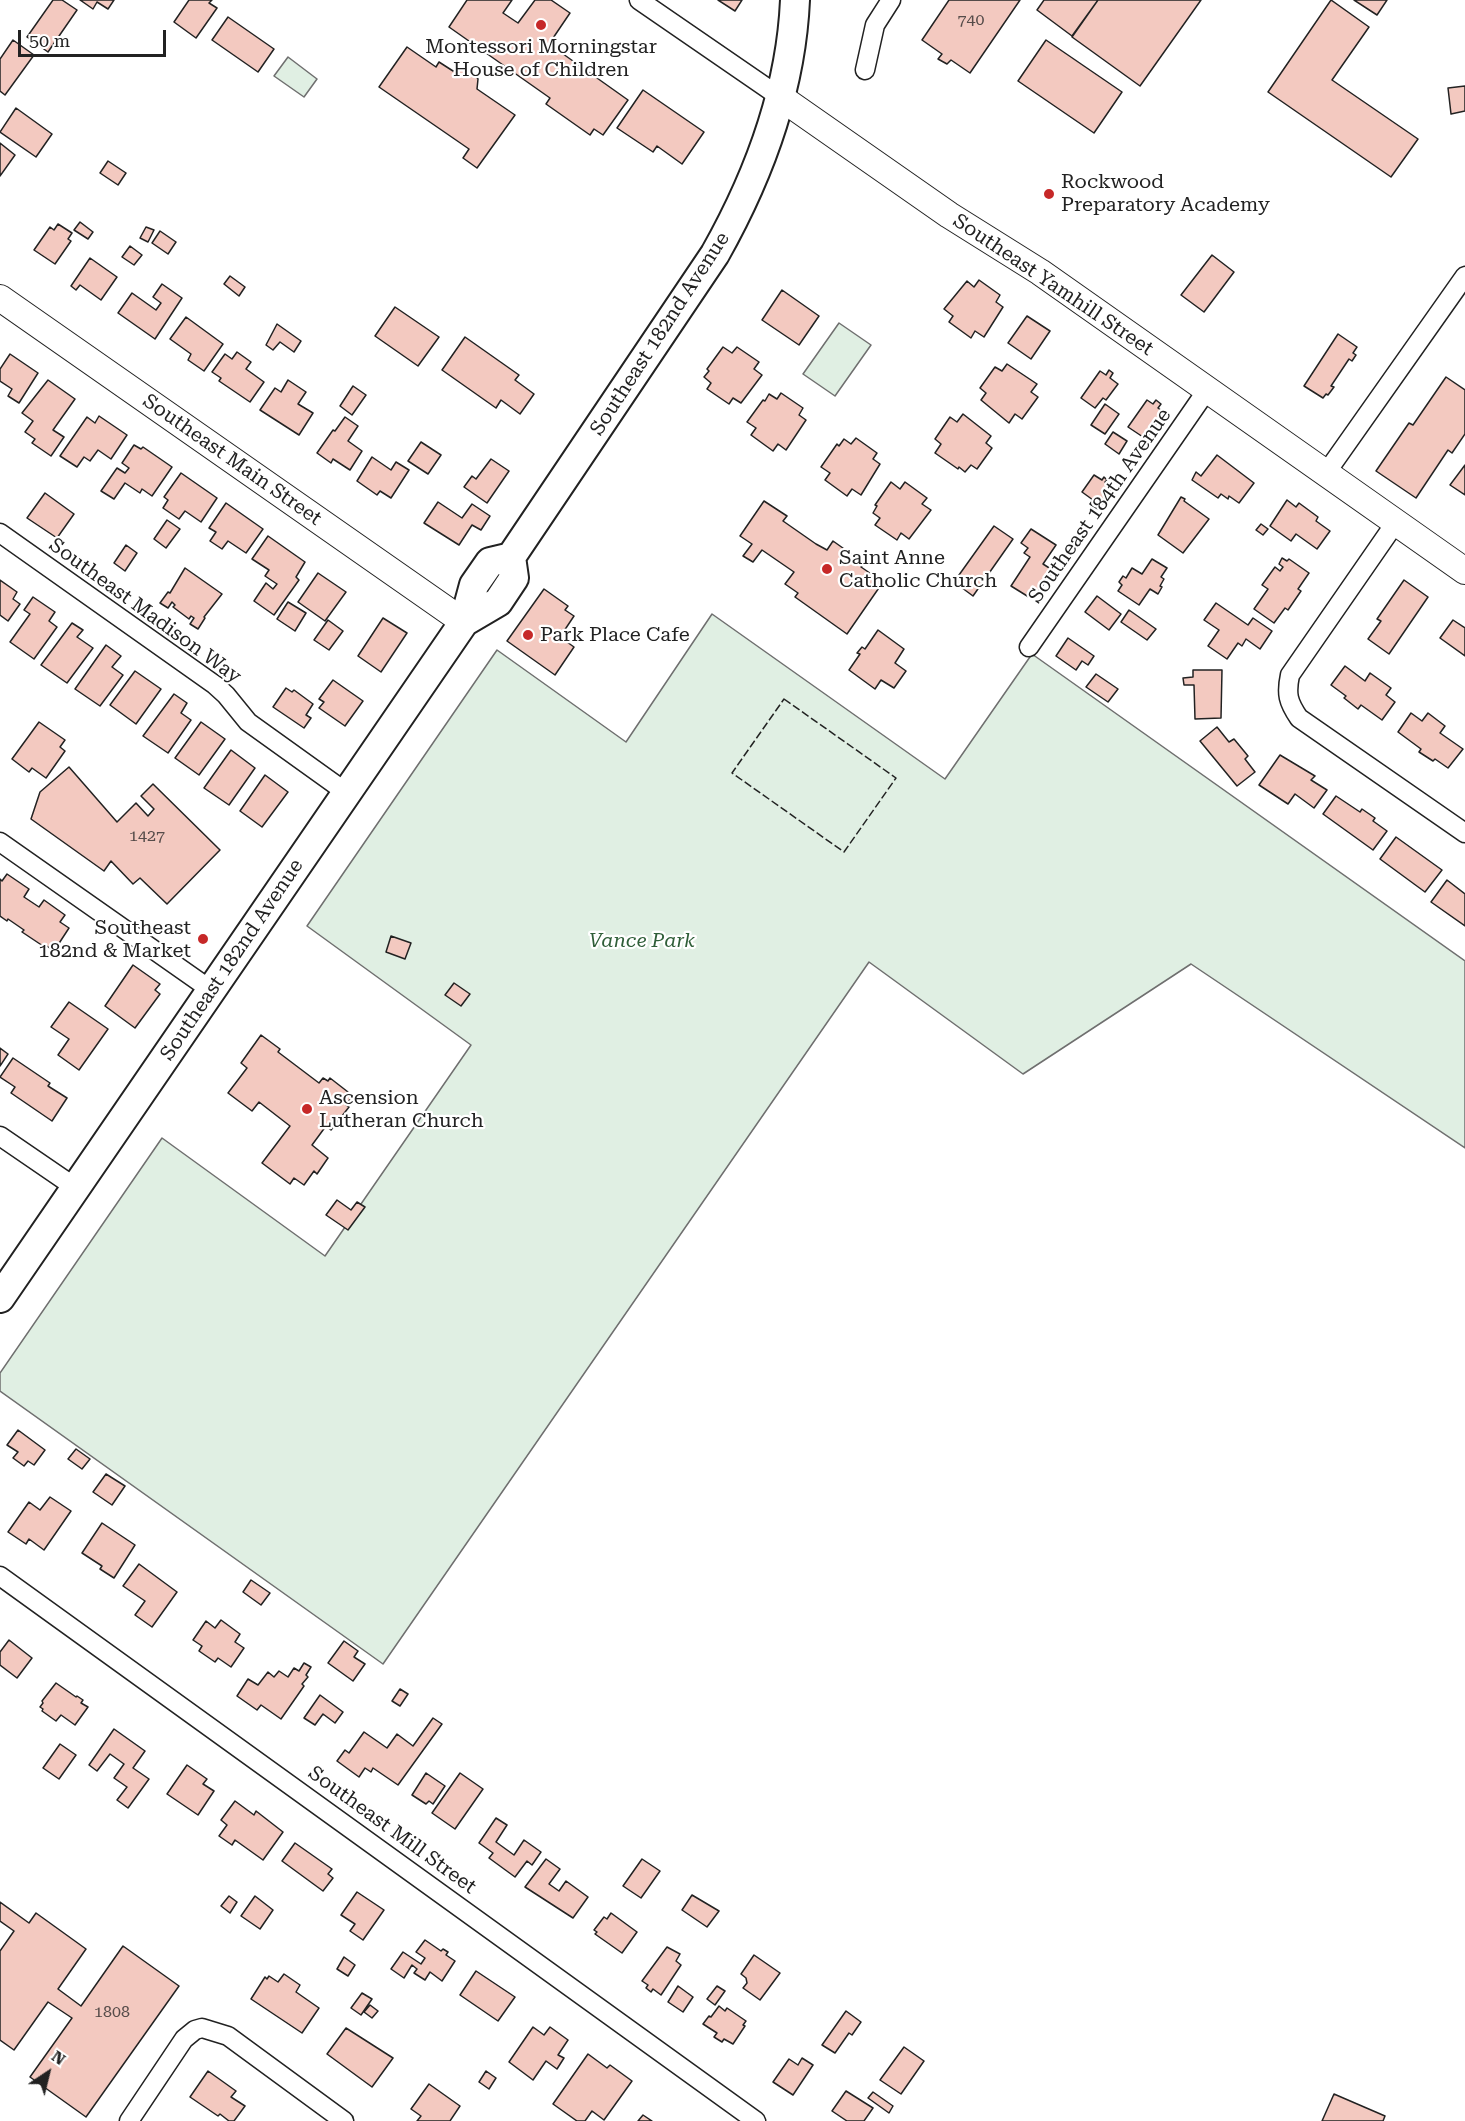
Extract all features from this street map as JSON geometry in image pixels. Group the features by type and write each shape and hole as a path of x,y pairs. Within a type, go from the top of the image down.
{"main road":[{"name":"Southeast 182nd Avenue","path":"0,1298 464,622 498,602 514,578 511,557 715,254 748,192 762,158 786,72 795,0"}],"street":[{"name":"Southeast Yamhill Street","path":"639,0 949,215 1049,278 1465,571"},
{"path":"865,70 875,26 891,0"},
{"path":"1326,473 1465,276"},
{"name":"Southeast Main Street","path":"0,298 464,622"},
{"name":"Southeast 184th Avenue","path":"1029,647 1207,390"},
{"path":"1396,522 1290,675 1287,690 1290,706 1299,718 1465,833"},
{"name":"Southeast Madison Way","path":"0,534 215,685 248,722 347,793"},
{"path":"0,842 211,990"},
{"path":"0,1136 76,1188"},
{"name":"Southeast Mill Street","path":"0,1576 756,2121"},
{"path":"129,2121 184,2039 195,2030 202,2028 218,2031 228,2036 344,2121"}],"green space":[{"path":"288,57 317,79 304,97 274,76"},
{"path":"839,323 871,345 835,396 803,374"},
{"name":"Vance Park","path":"712,614 945,779 1032,654 1465,961 1465,1148 1191,964 1023,1074 869,962 383,1664 0,1391 0,1373 162,1138 325,1256 471,1045 307,926 497,650 626,742"}],"building":[{"path":"53,0 62,0 77,10 48,52 27,37"},
{"path":"80,0 114,0 108,9 97,2 93,9"},
{"path":"189,0 212,0 209,3 217,8 196,38 174,22"},
{"path":"467,0 512,0 503,13 518,23 535,0 551,0 570,13 549,44 628,100 603,135 594,129 590,135 546,104 550,98 449,27"},
{"path":"718,0 742,0 735,11"},
{"path":"949,0 1020,0 970,73 951,60 947,64 938,59 942,54 922,40"},
{"path":"1044,0 1098,0 1072,36 1037,10"},
{"path":"1098,0 1201,0 1140,86 1072,37"},
{"path":"1331,0 1369,27 1332,80 1418,139 1391,177 1268,92"},
{"path":"1354,0 1387,0 1377,15"},
{"path":"228,17 274,49 258,72 212,40"},
{"path":"13,40 34,55 5,95 0,91 0,59"},
{"path":"1046,40 1122,92 1094,133 1018,81"},
{"path":"407,47 436,67 439,62 453,71 462,68 472,71 478,79 477,89 515,115 477,168 463,158 469,149 379,87"},
{"path":"1465,86 1465,111 1451,114 1448,88"},
{"path":"643,90 704,132 682,164 657,146 653,152 617,128"},
{"path":"16,108 52,134 36,157 0,132"},
{"path":"0,143 15,155 0,176"},
{"path":"108,161 126,173 118,185 100,173"},
{"path":"80,222 93,232 88,239 74,230"},
{"path":"58,224 72,233 68,239 71,241 55,264 34,250 50,227 54,230"},
{"path":"146,227 154,230 148,242 140,238"},
{"path":"160,231 176,242 168,254 152,243"},
{"path":"130,246 142,255 134,265 122,257"},
{"path":"1212,255 1234,272 1204,312 1181,295"},
{"path":"90,258 117,277 101,300 80,285 76,290 71,286"},
{"path":"230,276 245,287 239,296 224,284"},
{"path":"979,280 1000,295 996,302 1003,307 984,337 975,331 971,338 949,322 953,316 944,309 967,281 974,287"},
{"path":"162,284 182,298 155,339 118,313 132,293 156,310 161,303 153,297"},
{"path":"782,290 819,316 799,345 762,320"},
{"path":"395,307 439,337 418,366 375,336"},
{"path":"1027,316 1050,331 1031,359 1008,343"},
{"path":"186,317 223,344 204,371 188,360 191,354 170,339"},
{"path":"277,324 301,341 294,352 280,342 273,350 266,345"},
{"path":"1338,334 1357,347 1353,353 1356,355 1352,361 1349,359 1331,386 1334,387 1323,398 1304,386"},
{"path":"465,337 519,375 515,380 534,394 520,414 501,400 496,408 442,370"},
{"path":"723,347 732,353 737,347 759,362 754,369 762,375 741,403 733,398 729,404 707,389 711,383 704,377 709,371 707,369"},
{"path":"237,352 251,362 246,369 264,382 250,402 219,381 221,378 212,372 225,354 232,359"},
{"path":"10,354 38,373 19,403 8,396 12,389 0,381 0,369"},
{"path":"1007,364 1037,384 1031,392 1038,397 1022,419 1015,414 1009,423 981,400 986,393 980,388 995,367 1002,371"},
{"path":"1109,370 1113,373 1110,378 1118,384 1106,400 1103,398 1095,408 1081,398 1100,371 1106,375"},
{"path":"1446,377 1465,390 1465,434 1452,453 1448,450 1416,498 1376,471 1409,423 1413,425"},
{"path":"48,380 75,399 53,430 64,437 51,456 32,443 35,439 25,432 33,421 22,413"},
{"path":"288,380 306,392 298,404 313,413 299,435 260,410 275,388 281,392"},
{"path":"353,386 366,395 352,415 340,406"},
{"path":"781,393 803,408 799,415 806,420 786,450 778,444 773,451 751,435 756,428 747,422 769,394 777,399"},
{"path":"1147,400 1153,404 1156,400 1161,404 1158,408 1165,413 1146,439 1128,427"},
{"path":"1105,404 1119,414 1105,434 1091,425"},
{"path":"963,414 991,436 986,443 992,448 977,469 971,465 965,472 935,453 941,444 935,439 950,417 957,422"},
{"path":"99,416 127,435 111,459 98,450 90,461 84,457 77,467 60,456 87,417 95,423"},
{"path":"345,417 358,426 348,441 362,451 350,470 333,459 331,463 317,453"},
{"path":"1113,432 1127,441 1119,454 1105,444"},
{"path":"856,438 877,453 873,459 880,464 861,495 852,489 847,496 825,480 830,473 821,467 837,444 839,446 844,439 851,444"},
{"path":"421,442 441,455 428,474 408,461"},
{"path":"134,445 141,449 143,447 172,467 152,496 142,489 140,493 125,483 114,499 101,491 117,468 125,473 129,468 122,463"},
{"path":"1217,455 1254,483 1239,503 1221,494 1218,498 1192,480 1196,472 1201,476"},
{"path":"372,457 391,470 396,462 409,470 391,498 380,491 377,495 357,481"},
{"path":"491,459 509,471 487,503 464,487 472,476 476,479"},
{"path":"1465,465 1465,495 1450,485"},
{"path":"181,473 217,498 201,522 185,511 179,519 163,508 168,500 164,497"},
{"path":"1094,475 1102,480 1104,477 1107,480 1105,482 1114,487 1098,509 1090,504 1093,500 1082,492"},
{"path":"891,482 900,489 905,482 927,498 922,504 931,510 909,539 901,533 897,540 875,525 880,518 873,513 877,506 875,505"},
{"path":"45,493 74,514 57,538 27,518"},
{"path":"1181,497 1209,519 1183,553 1158,535"},
{"path":"1287,500 1296,507 1299,503 1318,517 1316,521 1330,531 1317,549 1296,534 1291,541 1270,526"},
{"name":"Saint Anne Catholic Church","path":"764,501 787,516 783,521 816,544 827,550 833,541 864,563 861,567 883,582 847,634 795,597 798,593 785,584 794,572 762,550 753,562 743,556 752,544 740,536"},
{"path":"438,502 462,518 472,504 490,516 481,530 472,525 459,545 424,523"},
{"path":"226,503 263,529 246,553 228,541 222,549 210,541 216,532 209,528"},
{"path":"167,520 180,529 166,548 154,539"},
{"path":"1261,524 1268,529 1263,535 1256,530"},
{"path":"994,526 1013,539 973,596 954,582"},
{"path":"1031,529 1056,545 1043,564 1054,571 1032,599 1011,586 1030,557 1024,553 1028,548 1021,543"},
{"path":"268,536 305,562 296,577 299,580 274,615 254,601 266,583 273,589 277,584 265,576 269,570 252,559"},
{"path":"126,545 137,553 125,571 114,563"},
{"path":"1282,558 1287,561 1289,559 1309,573 1298,589 1301,591 1288,610 1285,608 1274,623 1254,609 1268,589 1262,585 1275,567 1280,571 1283,567 1279,564"},
{"path":"1152,559 1167,568 1161,577 1164,579 1160,586 1162,587 1158,594 1150,589 1139,605 1118,591 1122,585 1119,582 1123,576 1126,578 1132,568 1142,574"},
{"path":"185,568 222,594 204,617 198,629 190,624 194,618 191,616 189,619 173,607 175,605 172,602 168,608 160,603 168,592 170,593"},
{"path":"318,573 346,592 325,621 298,602"},
{"path":"0,580 17,592 13,599 20,604 8,621 0,615"},
{"path":"1404,580 1428,597 1389,654 1368,639 1381,621 1377,619"},
{"path":"544,589 568,606 565,610 574,616 560,637 574,647 555,675 507,641"},
{"path":"1097,596 1121,614 1109,630 1085,612"},
{"path":"33,597 55,612 49,621 57,627 34,659 10,642 30,614 24,610"},
{"path":"288,602 306,613 295,631 277,619"},
{"path":"1216,603 1248,625 1253,618 1272,631 1260,649 1246,639 1242,646 1238,643 1227,659 1208,646 1219,630 1204,620"},
{"path":"1129,610 1156,629 1147,640 1121,622"},
{"path":"383,618 407,633 381,672 358,656"},
{"path":"328,620 343,631 329,650 314,640"},
{"path":"1453,620 1465,628 1465,656 1440,638"},
{"path":"72,623 83,630 77,637 93,648 67,683 41,665"},
{"path":"878,630 904,649 895,663 906,671 894,688 881,680 875,689 849,670 860,654 857,653 862,647 865,649"},
{"path":"1068,638 1094,656 1088,665 1082,661 1076,670 1056,656"},
{"path":"106,645 121,656 112,667 123,675 100,706 75,689"},
{"path":"1345,666 1365,681 1370,673 1391,688 1386,695 1395,702 1382,720 1361,705 1358,709 1331,685"},
{"path":"1193,670 1222,670 1221,718 1195,719 1194,685 1184,685 1183,678 1193,677"},
{"path":"135,671 161,689 136,724 110,705"},
{"path":"1096,674 1118,689 1108,702 1086,687"},
{"path":"333,680 363,701 345,726 319,708 324,702 319,699"},
{"path":"286,688 292,692 294,690 313,704 306,715 311,718 304,728 273,707"},
{"path":"174,694 187,703 181,713 191,720 168,753 143,736"},
{"path":"1411,713 1422,721 1428,713 1445,726 1440,733 1463,749 1448,768 1419,752 1421,749 1398,732"},
{"path":"39,722 65,740 60,747 65,751 46,778 32,768 29,772 12,759"},
{"path":"201,722 225,739 199,775 175,758"},
{"path":"1217,727 1229,742 1234,739 1248,756 1245,759 1255,772 1237,786 1200,741"},
{"path":"231,750 255,768 229,805 204,788"},
{"path":"1280,755 1315,776 1311,780 1327,790 1314,808 1295,794 1288,804 1259,785"},
{"path":"69,767 117,822 136,803 148,816 154,809 141,796 153,784 220,850 167,904 140,878 133,884 111,861 104,871 31,819 40,792"},
{"path":"265,775 288,792 262,827 240,811"},
{"path":"1336,796 1360,812 1362,809 1375,818 1373,821 1387,831 1373,850 1323,814"},
{"path":"1396,837 1442,870 1425,892 1380,859"},
{"path":"7,874 29,889 24,897 39,907 44,900 65,915 60,922 69,928 54,951 22,932 24,930 8,919 7,921 0,916 0,879 2,881"},
{"path":"1447,880 1465,894 1465,926 1431,902"},
{"path":"391,936 411,943 405,959 386,952"},
{"path":"133,965 160,984 155,990 160,994 135,1028 105,1006"},
{"path":"454,983 470,994 461,1006 445,995"},
{"path":"69,1002 108,1029 79,1070 58,1055 69,1039 51,1027"},
{"name":"Ascension Lutheran Church","path":"261,1035 280,1049 278,1052 319,1083 323,1078 328,1081 330,1078 348,1092 347,1095 351,1098 346,1105 349,1107 331,1130 326,1126 312,1145 328,1158 317,1174 314,1171 304,1185 294,1178 290,1184 262,1163 290,1126 259,1102 252,1111 228,1093 247,1068 241,1063"},
{"path":"0,1048 8,1054 0,1066"},
{"path":"13,1058 50,1083 48,1086 67,1098 52,1121 11,1093 15,1087 0,1077"},
{"path":"337,1200 351,1210 357,1202 365,1207 348,1230 326,1215"},
{"path":"18,1430 45,1450 34,1465 28,1461 24,1466 13,1458 18,1452 7,1445"},
{"path":"76,1449 90,1459 82,1469 68,1459"},
{"path":"106,1474 125,1486 112,1505 93,1492"},
{"path":"50,1497 71,1511 44,1550 29,1539 26,1544 8,1532 29,1502 40,1510"},
{"path":"102,1523 135,1545 114,1578 100,1569 102,1566 82,1553"},
{"path":"139,1564 177,1592 152,1627 135,1615 145,1601 123,1586"},
{"path":"251,1580 270,1593 261,1605 243,1592"},
{"path":"221,1620 240,1634 235,1642 244,1648 231,1667 218,1658 215,1662 199,1651 202,1646 193,1640 206,1621 215,1628"},
{"path":"9,1640 32,1658 17,1678 0,1665 0,1652"},
{"path":"344,1641 358,1651 354,1657 365,1664 353,1681 328,1663"},
{"path":"304,1663 311,1667 306,1675 308,1677 281,1719 261,1705 257,1710 237,1696 248,1679 258,1685 268,1672 274,1677 279,1671 288,1677 294,1668 299,1671"},
{"path":"56,1683 83,1700 81,1703 88,1707 75,1725 61,1715 56,1721 40,1707"},
{"path":"400,1689 408,1694 400,1706 392,1701"},
{"path":"320,1695 343,1712 335,1723 323,1714 315,1725 304,1718"},
{"path":"433,1718 442,1724 398,1785 373,1768 371,1772 365,1768 359,1777 337,1761 345,1750 349,1753 364,1732 387,1748 397,1734 413,1746"},
{"path":"114,1729 145,1751 133,1768 149,1779 128,1808 117,1800 127,1787 114,1778 124,1764 110,1754 97,1771 89,1765"},
{"path":"60,1744 76,1755 59,1779 43,1768"},
{"path":"187,1765 207,1779 203,1784 214,1791 198,1815 167,1794"},
{"path":"426,1773 445,1786 433,1804 429,1801 426,1804 412,1795"},
{"path":"460,1773 483,1789 455,1829 432,1813"},
{"path":"235,1801 254,1815 256,1811 283,1832 263,1860 235,1840 232,1845 219,1836 227,1825 221,1820"},
{"path":"496,1818 507,1825 496,1842 514,1855 524,1840 541,1852 532,1865 527,1861 515,1877 489,1858 493,1853 479,1843"},
{"path":"295,1843 332,1869 328,1874 333,1878 323,1891 282,1861"},
{"path":"546,1859 560,1869 549,1884 559,1891 566,1881 588,1897 573,1918 525,1887"},
{"path":"642,1859 660,1871 641,1898 623,1886"},
{"path":"357,1892 384,1910 363,1940 350,1931 355,1924 341,1915"},
{"path":"692,1895 719,1911 707,1927 682,1910"},
{"path":"229,1896 237,1902 230,1913 221,1906"},
{"path":"255,1896 273,1910 260,1929 241,1916"},
{"path":"0,1902 29,1923 36,1913 86,1949 58,1989 81,2006 123,1946 179,1986 86,2117 30,2077 72,2018 48,2002 14,2050 0,2040 0,1951 14,1931 0,1921"},
{"path":"611,1913 637,1932 622,1953 595,1934 597,1932 594,1930 604,1917 607,1919"},
{"path":"425,1940 441,1951 443,1949 448,1952 446,1955 455,1961 442,1981 430,1972 425,1980 414,1973 417,1969 412,1965 404,1978 391,1969 403,1952 421,1964 425,1958 416,1952"},
{"path":"667,1947 680,1954 676,1961 681,1965 661,1995 653,1989 651,1992 646,1988 648,1985 642,1981"},
{"path":"754,1955 780,1973 760,2000 743,1988 747,1983 746,1978 741,1974"},
{"path":"344,1957 355,1965 348,1976 337,1969"},
{"path":"476,1971 515,1997 498,2021 460,1995"},
{"path":"284,1974 300,1985 296,1992 319,2008 302,2033 251,1999 265,1977 267,1979 269,1976 278,1982"},
{"path":"678,1986 693,1997 683,2012 668,2002"},
{"path":"717,1986 725,1991 715,2005 707,1999"},
{"path":"362,1993 372,1999 361,2015 351,2008"},
{"path":"370,2005 378,2011 372,2018 364,2012"},
{"path":"719,2006 725,2011 727,2008 746,2021 733,2044 724,2039 722,2042 714,2037 717,2033 703,2024"},
{"path":"846,2011 861,2022 852,2035 849,2033 835,2053 822,2045"},
{"path":"533,2027 544,2035 550,2027 568,2040 558,2055 564,2058 557,2069 546,2061 533,2080 509,2062"},
{"path":"346,2028 393,2058 372,2087 327,2054"},
{"path":"904,2047 924,2061 901,2094 880,2080"},
{"path":"588,2054 607,2068 610,2065 632,2081 604,2120 592,2111 585,2121 577,2121 553,2104"},
{"path":"802,2058 813,2065 793,2095 773,2082 789,2059 798,2065"},
{"path":"208,2071 236,2091 231,2097 245,2106 234,2121 229,2121 220,2114 218,2116 190,2097"},
{"path":"486,2071 496,2078 489,2089 479,2082"},
{"path":"429,2084 460,2106 450,2121 417,2121 421,2116 411,2109"},
{"path":"846,2091 873,2108 864,2121 847,2121 832,2111"},
{"path":"873,2092 893,2106 889,2113 868,2098"},
{"path":"1334,2094 1385,2116 1383,2121 1322,2121"},
{"path":"643,2115 652,2121 638,2121"}],"fence":[{"path":"784,699 896,778 844,852 732,773 784,699"}],"place":[{"name":"Montessori Morningstar House of Children","path":"541,25"},
{"name":"Rockwood Preparatory Academy","path":"1049,194"},
{"name":"Saint Anne Catholic Church","path":"827,569"},
{"name":"Park Place Cafe","path":"528,635"},
{"name":"Southeast 182nd & Market","path":"203,939"},
{"name":"Ascension Lutheran Church","path":"307,1109"}]}
